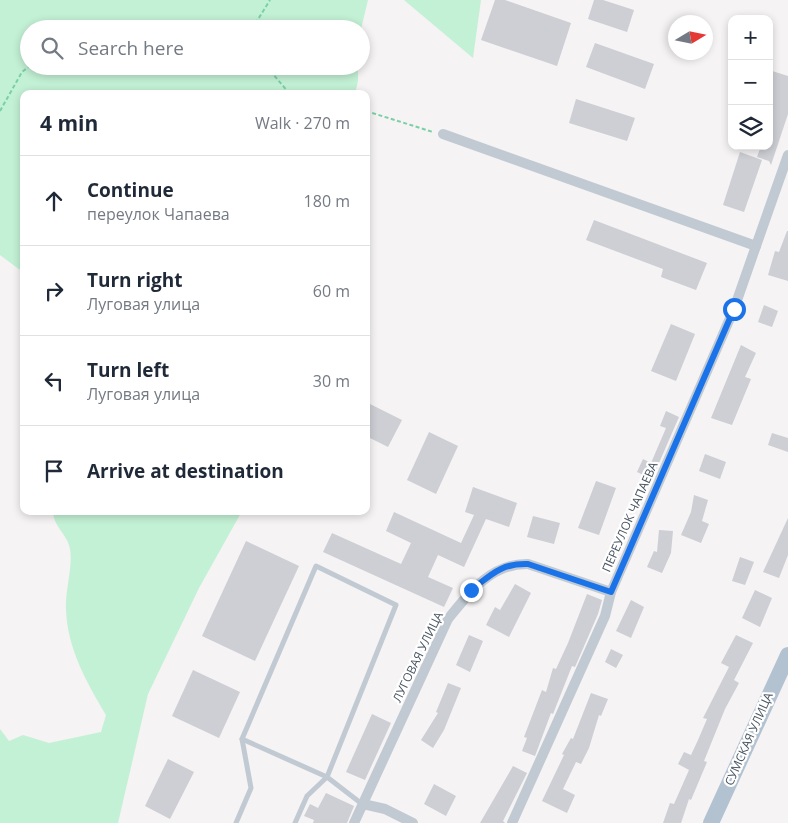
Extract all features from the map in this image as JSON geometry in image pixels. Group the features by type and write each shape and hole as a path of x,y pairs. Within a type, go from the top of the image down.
{"main road":[{"name":"СУМСКАЯ УЛИЦА","path":"711,823 783,672 788,655"}],"street":[{"path":"443,134 756,246"},
{"name":"ПЕРЕУЛОК ЧАПАЕВА","path":"512,823 605,616 611,592 734,309 788,156"},
{"name":"ЛУГОВАЯ УЛИЦА","path":"354,823 448,619 471,590 502,567 514,564 528,564 611,592"},
{"path":"363,804 384,809 413,823"}],"lane":[{"path":"236,823 251,788 242,739 316,566 396,606 327,777 307,796 295,823"},
{"path":"242,739 327,777 363,804"}],"path":[{"path":"257,20 270,0"},
{"path":"0,111 20,75"},
{"path":"274,75 287,90"},
{"path":"370,113 443,134"}],"green space":[{"path":"0,0 368,0 363,20 20,20 20,75 358,75 358,81 356,90 20,90 20,270 0,255"},
{"path":"404,0 481,0 473,58"},
{"path":"240,515 199,588 148,694 118,823 0,823 0,729 9,741 23,735 49,743 101,732 106,715 85,678 70,638 66,609 71,556 69,544 54,516"}],"building":[{"path":"495,0 505,0 571,23 557,66 481,40"},
{"path":"594,0 603,0 634,10 627,32 588,19"},
{"path":"595,43 654,64 645,89 586,67"},
{"path":"773,71 788,76 788,114 771,165 769,161 757,157 760,150 773,150"},
{"path":"576,99 635,118 627,141 569,123"},
{"path":"740,152 762,160 744,212 723,205"},
{"path":"594,220 707,263 696,290 661,277 663,269 586,240"},
{"path":"787,231 788,281 768,275 775,251 779,252"},
{"path":"764,305 778,311 772,327 758,322"},
{"path":"671,324 695,334 676,381 651,371"},
{"path":"741,345 756,353 745,377 751,379 732,425 711,418"},
{"path":"370,404 402,420 388,447 370,438"},
{"path":"666,411 679,417 652,479 637,472 643,459 651,463 666,428 660,426"},
{"path":"429,432 458,446 436,494 407,480"},
{"path":"772,433 788,438 788,452 768,445"},
{"path":"705,454 726,462 720,479 699,471"},
{"path":"596,481 616,488 599,535 578,528"},
{"path":"473,487 517,503 509,527 486,519 464,567 438,555 428,577 453,588 444,607 323,552 332,533 401,564 411,543 386,531 394,512 461,543 474,515 465,512"},
{"path":"694,495 708,500 702,521 709,524 701,543 681,535 691,512"},
{"path":"533,516 560,523 554,544 527,537"},
{"path":"788,518 788,555 779,578 763,572"},
{"path":"659,530 673,531 671,553 662,573 647,567 654,551 657,552"},
{"path":"246,541 299,566 255,661 202,636"},
{"path":"740,557 754,562 745,585 732,581"},
{"path":"515,584 531,593 509,637 486,625 495,607 500,610"},
{"path":"755,590 772,598 760,627 742,618"},
{"path":"587,594 602,600 598,614 575,667 572,666 553,714 551,713 535,756 522,751 527,738 524,737 542,690 546,692 553,668 556,669 568,643"},
{"path":"631,600 644,607 631,638 616,631"},
{"path":"469,635 483,641 470,672 456,665"},
{"path":"736,635 753,643 734,680 739,683 725,709 704,761 707,762 691,800 689,799 681,823 663,823 670,803 674,804 689,770 678,764 684,752 691,755 698,740 707,719 703,718 729,667 721,663"},
{"path":"611,649 623,655 616,668 605,662"},
{"path":"193,670 240,692 219,738 172,716"},
{"path":"448,683 461,688 444,730 433,748 421,740 438,713 436,712"},
{"path":"591,693 608,699 601,716 599,715 589,748 581,764 576,762 563,789 575,795 567,813 542,801 564,755 562,754 571,738 573,739"},
{"path":"372,714 391,723 365,780 346,772"},
{"path":"168,759 194,772 170,819 145,806"},
{"path":"513,766 527,773 503,821 505,823 480,823"},
{"path":"434,784 456,796 446,816 424,804"},
{"path":"326,793 354,806 347,823 313,823 314,820 304,816 310,804 318,808"}],"route":[{"path":"471,590 502,567 514,564 528,564 611,592 734,309"}]}
